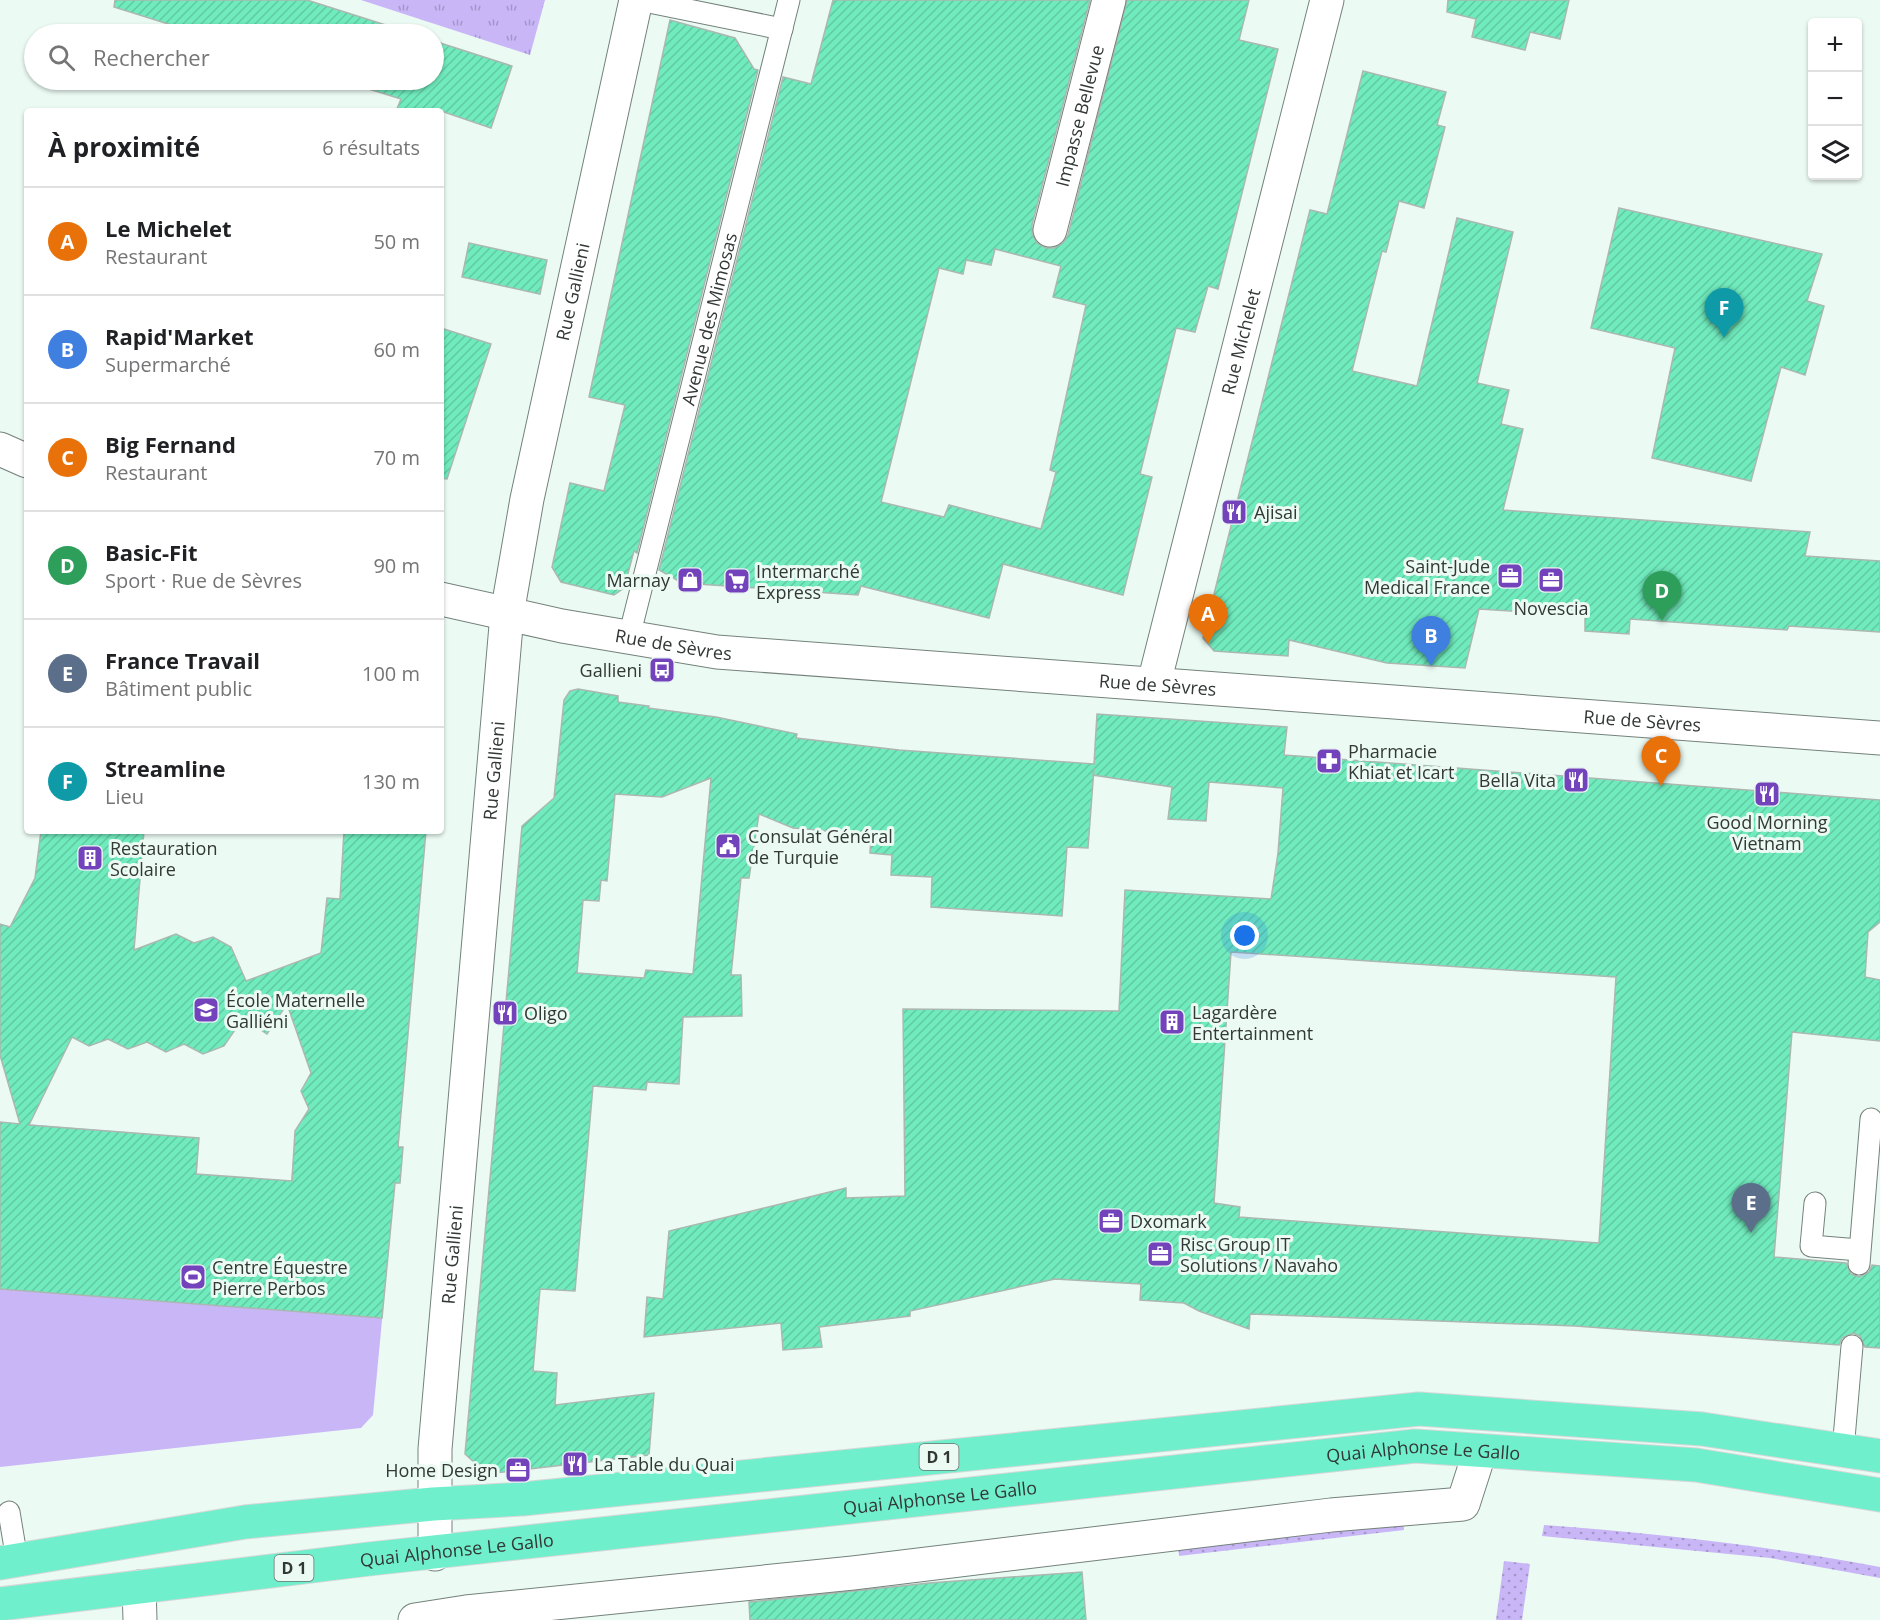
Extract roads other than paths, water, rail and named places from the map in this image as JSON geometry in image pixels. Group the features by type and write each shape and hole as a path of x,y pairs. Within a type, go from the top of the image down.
{"main road":[{"name":"Quai Alphonse Le Gallo","path":"9,1562 245,1522 434,1504 522,1499 1419,1409 1702,1429 1880,1456"},
{"name":"Quai Alphonse Le Gallo","path":"0,1604 1415,1446 1696,1465 1880,1495"}],"street":[{"name":"Rue Gallieni","path":"435,1554 435,1449 507,614 527,499 637,0"},
{"name":"Impasse Bellevue","path":"1050,230 1109,0"},
{"name":"Rue Michelet","path":"1155,684 1327,0"},
{"path":"0,449 24,460"},
{"name":"Rue de Sèvres","path":"444,600 507,614 717,652 1880,738"},
{"path":"415,1620 466,1612 853,1573 1330,1515 1463,1504 1480,1451"},
{"path":"139,1587 140,1620"}],"lane":[{"path":"637,0 782,29"},
{"name":"Avenue des Mimosas","path":"629,637 789,0"},
{"path":"1815,1203 1811,1246 1859,1257 1871,1119"},
{"path":"1843,1450 1852,1346"},
{"path":"9,1512 9,1562"}],"place":[{"name":"Streamline","path":"1724,338"},
{"name":"Ajisai","path":"1234,512"},
{"name":"Saint-Jude Medical France","path":"1510,576"},
{"name":"Marnay","path":"690,580"},
{"name":"Novescia","path":"1551,580"},
{"name":"Intermarché Express","path":"737,581"},
{"name":"Basic-Fit","path":"1662,621"},
{"name":"Le Michelet","path":"1208,644"},
{"name":"Rapid'Market","path":"1431,666"},
{"name":"Gallieni","path":"662,670"},
{"name":"Pharmacie Khiat et Icart","path":"1329,761"},
{"name":"Bella Vita","path":"1576,780"},
{"name":"Big Fernand","path":"1661,786"},
{"name":"Good Morning Vietnam","path":"1767,794"},
{"name":"Consulat Général de Turquie","path":"728,846"},
{"name":"Restauration Scolaire","path":"90,858"},
{"name":"École Maternelle Galliéni","path":"206,1010"},
{"name":"Oligo","path":"505,1013"},
{"name":"Lagardère Entertainment","path":"1172,1022"},
{"name":"Dxomark","path":"1111,1221"},
{"name":"France Travail","path":"1751,1233"},
{"name":"Risc Group IT Solutions / Navaho","path":"1160,1254"},
{"name":"Centre Équestre Pierre Perbos","path":"193,1277"},
{"name":"La Table du Quai","path":"575,1464"},
{"name":"Home Design","path":"518,1470"}]}
